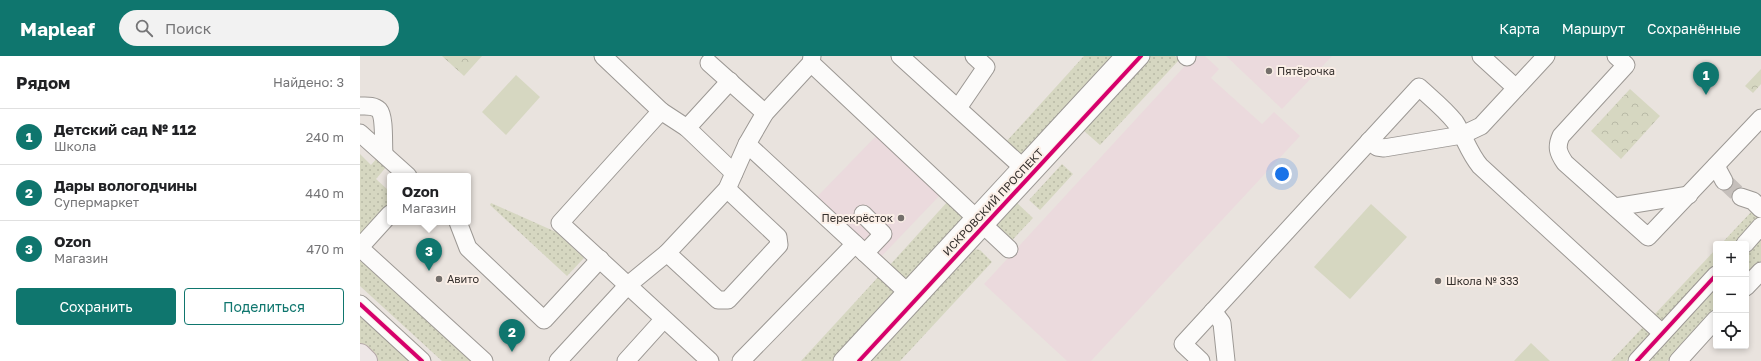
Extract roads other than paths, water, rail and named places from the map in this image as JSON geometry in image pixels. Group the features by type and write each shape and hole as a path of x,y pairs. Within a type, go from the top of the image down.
{"main road":[{"path":"360,355 366,361"}],"street":[{"path":"603,56 661,111 687,128 734,173"},
{"path":"900,56 1026,171"},
{"path":"958,108 986,67 974,56"},
{"name":"ИСКРОВСКИЙ ПРОСПЕКТ","path":"859,361 980,221 1026,171 1124,56"},
{"name":"ИСКРОВСКИЙ ПРОСПЕКТ","path":"1026,171 1141,56"},
{"path":"1481,56 1516,88"},
{"path":"1369,141 1377,147 1384,148 1462,135 1481,126 1546,56"},
{"path":"1616,56 1626,65 1561,136 1557,144 1559,154 1566,163 1648,237 1761,118"},
{"path":"558,361 628,285 667,253 727,189 747,144 765,113 811,60 1010,249"},
{"path":"709,63 765,113"},
{"path":"687,128 730,81"},
{"path":"1202,361 1183,344 1419,87 1449,115 1462,135 1470,153 1480,166 1662,333"},
{"path":"360,106 371,106 378,109 382,116 384,154"},
{"path":"661,111 560,223 628,285 663,320 710,361"},
{"path":"360,133 405,173"},
{"path":"747,144 906,291"},
{"path":"1716,166 1724,181"},
{"path":"667,253 718,300 728,300 778,245 778,237 727,189"},
{"path":"1615,207 1688,195"},
{"path":"1740,197 1753,201 1761,209"},
{"path":"741,361 860,248 883,234 863,214"},
{"path":"387,217 360,247 484,361"},
{"name":"ИСКРОВСКИЙ ПРОСПЕКТ","path":"842,361 906,291 980,221"},
{"path":"459,225 468,248 544,320 600,259"},
{"path":"1748,241 1761,226"},
{"path":"1749,284 1761,271"},
{"path":"1636,361 1714,277"},
{"path":"360,304 422,361"},
{"path":"1213,311 1222,323 1226,361"},
{"path":"626,361 663,320"},
{"path":"1678,361 1713,322"}],"tunnel":[{"path":"1724,181 1741,197"}],"place":[{"name":"Пятёрочка","path":"1269,71"},
{"name":"Детский сад № 112","path":"1706,95"},
{"name":"Перекрёсток","path":"901,218"},
{"name":"Ozon","path":"429,271"},
{"name":"Авито","path":"439,279"},
{"name":"Школа № 333","path":"1438,281"},
{"name":"Дары вологодчины","path":"512,352"}]}
